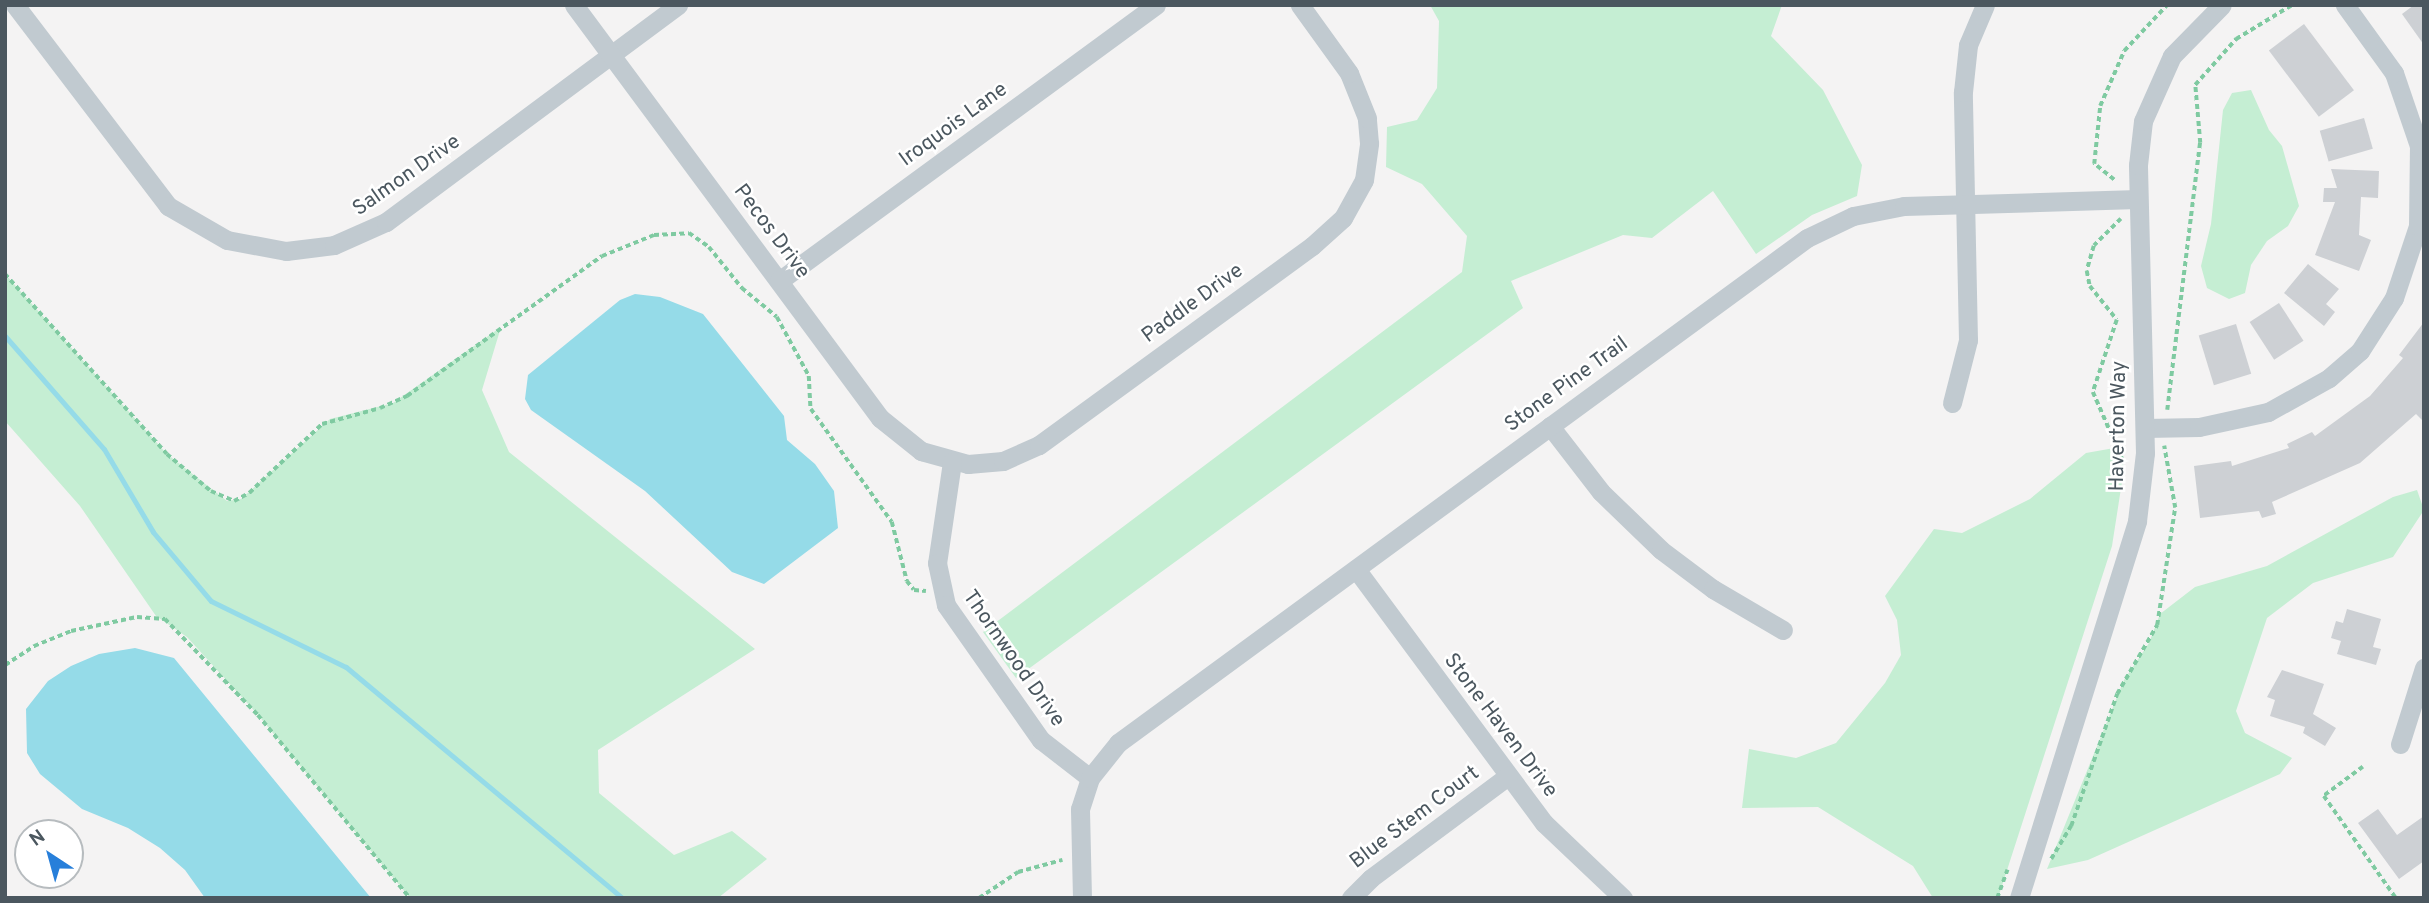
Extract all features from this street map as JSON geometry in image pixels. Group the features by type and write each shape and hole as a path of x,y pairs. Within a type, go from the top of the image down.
{"street":[{"name":"Salmon Drive","path":"15,5 168,206 212,234 269,250 320,248 369,232 678,5"},
{"name":"Pecos Drive","path":"574,5 890,429 920,451 952,463"},
{"name":"Iroquois Lane","path":"779,281 1156,5"},
{"name":"Paddle Drive","path":"952,463 1003,461 1039,445 1335,227 1354,201 1366,167 1369,128 1362,99 1300,5"},
{"path":"1952,403 1968,340 1965,64 1985,5"},
{"name":"Haverton Way","path":"2019,898 2131,548 2143,489 2145,428 2130,200 2140,138 2156,86 2180,45 2222,5"},
{"path":"2145,428 2224,423 2268,412 2329,378 2360,351 2394,298 2412,248 2423,197 2419,146 2394,73 2345,5"},
{"name":"Stone Pine Trail","path":"1090,778 1118,743 1141,725 1825,228 1883,209 2130,200"},
{"path":"1550,426 1601,492 1661,551 1713,589 1783,629"},
{"name":"Thornwood Drive","path":"952,463 937,544 940,588 959,629 1041,740 1090,778"},
{"name":"Stone Haven Drive","path":"1356,569 1508,776 1572,853 1623,898"},
{"path":"2400,744 2424,668"},
{"name":"Blue Stem Court","path":"1351,898 1371,878 1508,776"},
{"path":"1082,898 1077,827 1090,778"}],"path":[{"path":"2124,469 2123,454 2093,392 2117,320 2090,286 2087,271 2094,246 2121,219 2130,200 2120,184 2094,163 2100,106 2124,51 2167,5"},
{"path":"2047,870 2071,826 2117,694 2157,625 2175,508 2164,443 2200,143 2195,85 2236,39 2292,5"},
{"path":"5,274 167,454 211,491 234,501 250,493 323,424 380,408 407,396 603,256 654,235 690,233 709,247 742,288 773,311 808,376 811,409 892,522 907,581 918,591 940,588"},
{"path":"5,665 34,646 71,631 147,616 170,622 258,715 410,898"},
{"path":"2363,767 2324,796 2396,898"},
{"path":"1997,898 2011,858"},
{"path":"979,898 1018,872 1062,860"}],"green space":[{"path":"1430,5 1782,5 1771,36 1823,90 1862,165 1857,196 1812,215 1756,254 1713,191 1652,238 1623,235 1511,281 1523,308 1016,678 983,632 1462,272 1467,236 1422,184 1386,167 1387,127 1417,120 1437,88 1439,21"},
{"path":"2251,90 2269,130 2282,146 2299,206 2288,226 2267,241 2251,265 2245,293 2229,299 2207,288 2201,266 2211,224 2223,110 2232,93"},
{"path":"5,274 167,454 227,501 241,499 330,419 393,403 501,327 482,390 509,452 755,649 598,750 599,793 674,855 732,831 767,859 718,898 410,898 258,715 187,637 156,616 80,506 5,421"},
{"path":"2120,447 2124,469 2112,546 1998,898 1933,898 1913,866 1818,807 1742,808 1749,749 1796,758 1836,743 1885,683 1901,655 1897,620 1885,596 1934,529 1962,533 2030,499 2086,453"},
{"path":"2417,490 2424,510 2393,557 2313,583 2267,618 2236,711 2245,733 2292,758 2280,774 2088,860 2047,869 2124,680 2149,643 2160,614 2195,587 2267,566 2393,497"}],"water":[{"path":"635,294 660,297 703,314 784,416 787,440 815,464 834,491 838,528 764,584 732,572 645,491 531,410 525,399 528,375 620,300"},
{"path":"135,648 174,658 371,898 205,898 185,870 160,848 128,828 82,809 40,774 27,753 26,709 48,681 71,666 99,654"}],"building":[{"path":"2414,5 2424,5 2424,45 2402,14"},
{"path":"2304,24 2354,90 2319,117 2269,50"},
{"path":"2364,118 2373,149 2329,161 2320,131"},
{"path":"2331,169 2379,171 2378,198 2361,197 2359,235 2371,240 2359,271 2315,255 2335,202 2323,202 2324,188 2337,188"},
{"path":"2308,264 2339,289 2326,304 2335,312 2324,326 2284,293"},
{"path":"2279,303 2304,341 2274,360 2250,322"},
{"path":"2424,322 2424,422 2416,414 2360,463 2272,502 2276,514 2262,518 2259,511 2200,518 2194,466 2231,461 2232,466 2289,448 2287,444 2312,432 2315,436 2370,396 2403,358 2399,355"},
{"path":"2236,324 2251,374 2214,385 2199,335"},
{"path":"2347,609 2381,619 2373,647 2381,649 2376,665 2337,654 2341,641 2331,638 2336,621 2343,623"},
{"path":"2282,670 2324,684 2313,714 2336,728 2325,746 2303,733 2305,727 2270,716 2275,700 2267,697"},
{"path":"2378,809 2397,835 2424,816 2424,861 2399,879 2358,823"}],"waterway":[{"path":"5,336 104,449 153,532 211,601 346,667 622,898"}]}
